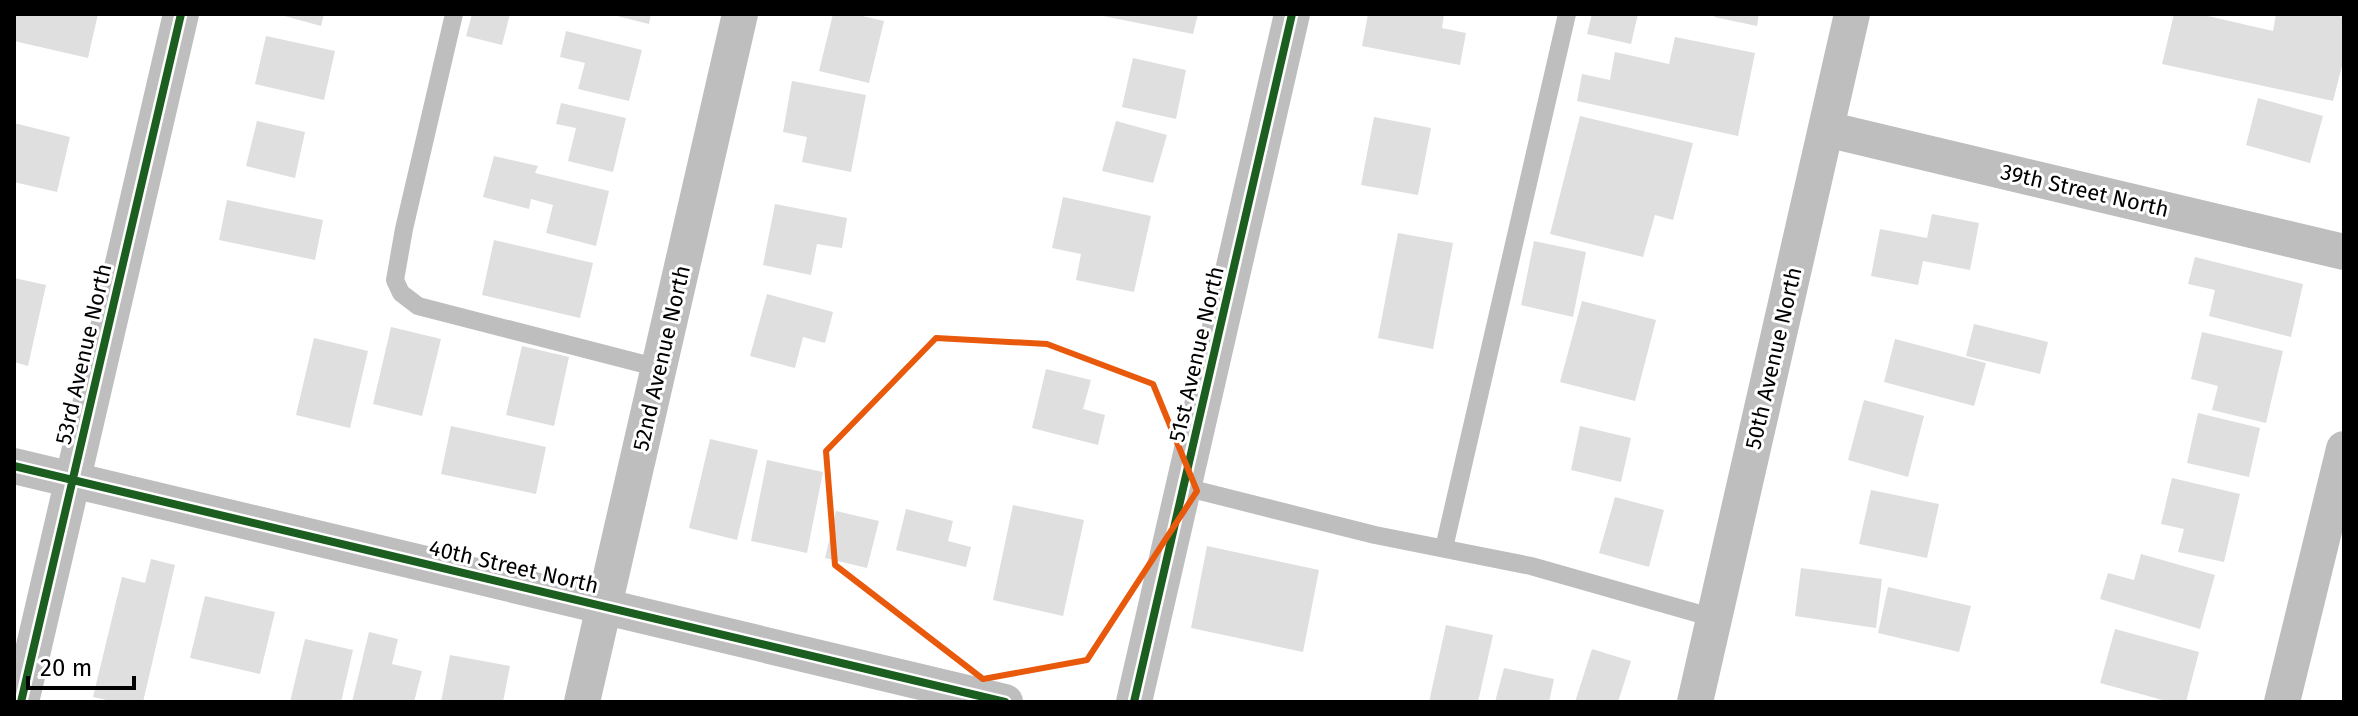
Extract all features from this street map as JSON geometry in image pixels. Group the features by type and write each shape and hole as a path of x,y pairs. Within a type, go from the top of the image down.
{"street":[{"name":"53rd Avenue North","path":"21,702 181,14"},
{"name":"52nd Avenue North","path":"582,702 740,14"},
{"name":"51st Avenue North","path":"1134,702 1292,14"},
{"name":"50th Avenue North","path":"1695,702 1852,14"},
{"name":"39th Street North","path":"1826,129 2344,252"},
{"path":"2282,702 2344,449"},
{"name":"40th Street North","path":"14,466 1005,702"}],"lane":[{"path":"454,14 404,229 395,280 401,293 418,306 659,368"},
{"path":"1444,548 1567,14"},
{"path":"1184,487 1375,535 1531,566 1714,618"}],"highlighted area":[{"path":"936,338 1047,344 1153,384 1197,491 1087,660 983,679 835,565 826,451"}],"building":[{"path":"14,14 98,14 88,58 14,41"},
{"path":"277,14 324,14 321,26"},
{"path":"472,14 510,14 502,45 466,36"},
{"path":"609,14 651,14 649,24"},
{"path":"833,14 854,14 884,21 869,83 819,71"},
{"path":"1093,14 1198,14 1193,34"},
{"path":"1368,14 1444,14 1442,28 1466,33 1460,65 1362,46"},
{"path":"1592,14 1638,14 1631,44 1587,34"},
{"path":"1715,14 1759,14 1757,26 1714,17"},
{"path":"2174,14 2199,14 2273,31 2276,14 2344,17 2344,58 2333,101 2162,64"},
{"path":"566,31 642,50 629,101 578,89 585,63 560,57"},
{"path":"266,36 335,51 324,100 255,84"},
{"path":"1675,37 1755,53 1738,136 1577,101 1582,74 1610,80 1615,52 1669,64"},
{"path":"1133,58 1186,70 1176,119 1122,107"},
{"path":"792,81 866,95 851,172 802,162 807,137 783,132"},
{"path":"2258,98 2323,116 2310,163 2246,145"},
{"path":"561,103 626,118 613,172 568,161 576,128 556,124"},
{"path":"1580,116 1693,143 1673,220 1655,215 1643,257 1550,234"},
{"path":"1374,117 1431,128 1418,195 1361,185"},
{"path":"257,121 305,132 295,178 246,166"},
{"path":"1116,121 1167,135 1153,183 1102,171"},
{"path":"14,123 70,137 57,192 14,182"},
{"path":"494,156 538,166 535,173 609,191 596,246 546,233 553,205 531,199 529,209 483,197"},
{"path":"1063,197 1151,216 1134,292 1076,280 1081,254 1052,248"},
{"path":"227,200 323,220 315,260 219,240"},
{"path":"775,204 847,218 842,248 817,244 811,275 763,265"},
{"path":"1932,214 1979,223 1970,270 1923,261 1918,285 1871,276 1880,229 1927,238"},
{"path":"1398,233 1453,243 1433,349 1378,338"},
{"path":"494,240 593,263 580,318 482,295"},
{"path":"1534,241 1586,252 1573,317 1521,305"},
{"path":"2195,257 2303,284 2291,337 2209,316 2215,290 2188,284"},
{"path":"14,278 46,285 28,366 14,362"},
{"path":"767,294 833,312 825,343 803,337 795,368 750,356"},
{"path":"1582,301 1656,320 1635,401 1560,382"},
{"path":"1974,324 2048,342 2040,374 1966,356"},
{"path":"391,327 441,339 422,416 373,404"},
{"path":"2202,332 2283,351 2266,423 2212,410 2218,386 2191,379"},
{"path":"314,338 368,351 350,428 296,415"},
{"path":"1895,339 1986,363 1974,406 1884,382"},
{"path":"522,346 569,357 554,426 506,415"},
{"path":"1046,369 1091,380 1083,409 1105,415 1098,445 1032,428"},
{"path":"1864,400 1924,416 1908,477 1848,460"},
{"path":"2198,413 2260,428 2249,477 2187,463"},
{"path":"451,426 546,447 536,494 441,474"},
{"path":"1580,426 1631,438 1621,482 1571,470"},
{"path":"710,439 758,450 737,540 689,528"},
{"path":"767,460 823,472 807,553 751,541"},
{"path":"2172,478 2240,494 2224,562 2178,552 2184,529 2161,524"},
{"path":"1871,490 1939,504 1927,558 1859,544"},
{"path":"1615,497 1664,510 1649,567 1599,553"},
{"path":"1013,505 1084,520 1063,616 993,600"},
{"path":"906,509 953,521 948,541 971,547 966,567 896,550"},
{"path":"836,511 879,521 867,568 825,558"},
{"path":"1207,546 1319,570 1303,652 1191,628"},
{"path":"2141,554 2215,575 2200,629 2100,599 2108,573 2134,580"},
{"path":"151,559 175,565 143,702 115,702 93,697 122,577 145,583"},
{"path":"1801,568 1882,579 1876,628 1795,616"},
{"path":"1888,587 1971,606 1959,652 1878,633"},
{"path":"205,596 275,612 260,674 190,658"},
{"path":"1446,625 1493,635 1478,702 1429,702"},
{"path":"2115,629 2199,652 2186,702 2170,702 2100,683"},
{"path":"369,632 398,639 392,664 422,671 414,702 352,702"},
{"path":"305,639 353,650 341,702 290,702"},
{"path":"1592,649 1631,661 1618,702 1575,702"},
{"path":"450,655 510,666 503,702 441,702"},
{"path":"1504,668 1554,679 1549,702 1495,702"}],"cycle path":[{"path":"21,702 181,14"},
{"path":"1134,702 1292,14"},
{"path":"14,466 1005,702"}]}
